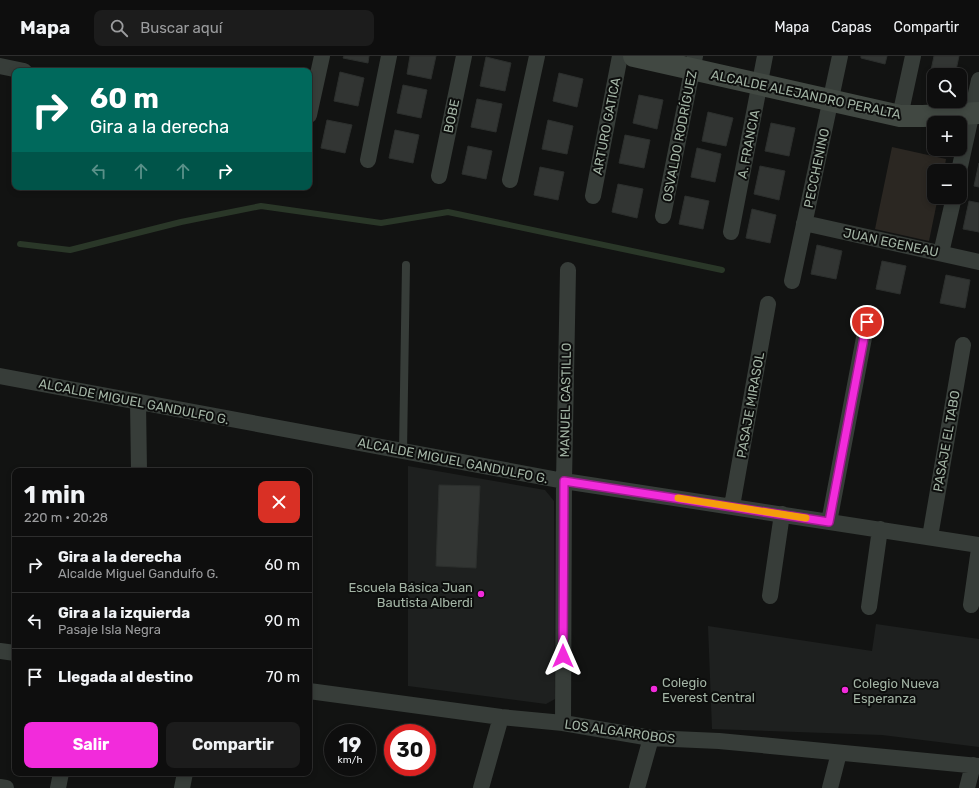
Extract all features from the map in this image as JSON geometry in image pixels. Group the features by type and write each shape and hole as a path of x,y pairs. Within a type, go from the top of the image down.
{"street":[{"path":"312,101 322,56"},
{"path":"368,160 390,56"},
{"name":"BOBE","path":"439,176 464,56"},
{"path":"510,180 537,56"},
{"name":"ARTURO GATICA","path":"592,196 620,56"},
{"name":"ALCALDE ALEJANDRO PERALTA","path":"634,56 693,62 760,85 900,116 975,114"},
{"name":"A. FRANCIA","path":"731,232 765,56"},
{"name":"PECCHENINO","path":"792,281 840,56"},
{"path":"900,116 913,56"},
{"name":"OSVALDO RODRÍGUEZ","path":"663,216 693,62"},
{"path":"0,66 12,68"},
{"path":"961,164 975,114 979,80"},
{"path":"941,253 952,204"},
{"name":"JUAN EGENEAU","path":"804,224 979,262"},
{"name":"MANUEL CASTILLO","path":"563,723 564,481 568,270"},
{"name":"PASAJE MIRASOL","path":"732,506 768,304"},
{"path":"829,522 867,322"},
{"name":"PASAJE EL TABO","path":"930,537 963,345"},
{"name":"ALCALDE MIGUEL GANDULFO G.","path":"0,376 564,481 979,545"},
{"path":"138,402 139,468"},
{"path":"770,596 782,514"},
{"path":"869,607 880,529"},
{"path":"971,605 979,549"},
{"path":"0,651 12,653"},
{"name":"LOS ALGARROBOS","path":"312,691 500,717 563,723 651,738 719,741 976,766"},
{"path":"481,788 500,717"},
{"path":"637,788 651,738"},
{"path":"830,788 839,752"},
{"path":"967,788 976,766"},
{"path":"58,788 60,776"},
{"path":"182,788 184,776"},
{"path":"0,787 6,788"}],"lane":[{"path":"402,451 406,265"}],"shaded area":[{"path":"892,147 946,159 945,164 927,164 927,204 937,204 929,241 875,229"},
{"name":"Escuela Básica Juan Bautista Alberdi","path":"408,466 545,490 554,501 555,699 546,704 408,686"},
{"name":"Colegio Nueva Esperanza","path":"876,624 979,639 979,747 882,735 712,729 708,626 872,651"}],"building":[{"path":"344,56 369,56 368,63 343,58"},
{"path":"410,56 436,56 431,79 407,74"},
{"path":"861,56 887,56 885,64 861,58"},
{"path":"934,56 959,56 956,68 931,68"},
{"path":"486,57 511,63 505,91 480,86"},
{"path":"340,72 364,78 358,106 334,101"},
{"path":"559,73 583,79 577,107 553,101"},
{"path":"403,85 427,90 421,118 397,113"},
{"path":"639,95 663,100 657,129 633,123"},
{"path":"477,99 502,104 496,132 471,127"},
{"path":"708,112 733,118 726,146 702,141"},
{"path":"327,120 352,125 345,153 321,148"},
{"path":"548,120 573,126 567,154 542,149"},
{"path":"771,123 795,128 789,156 765,151"},
{"path":"395,130 419,135 413,163 389,158"},
{"path":"625,135 650,140 644,168 619,163"},
{"path":"468,146 492,151 486,179 462,174"},
{"path":"697,148 721,154 715,182 691,177"},
{"path":"979,163 979,187 974,186"},
{"path":"760,166 785,171 779,200 754,194"},
{"path":"540,167 564,172 558,200 534,195"},
{"path":"618,184 643,189 637,218 612,212"},
{"path":"685,196 709,201 703,229 679,224"},
{"path":"969,201 979,203 979,232 963,229"},
{"path":"752,209 776,215 770,243 746,238"},
{"path":"817,245 842,251 836,279 811,274"},
{"path":"882,261 906,266 900,294 876,289"},
{"path":"946,275 970,280 965,308 940,303"},
{"path":"439,485 480,486 476,568 436,566"}],"waterway":[{"path":"20,244 70,250 181,222 261,206 381,223 448,212 722,270"}],"slow traffic":[{"path":"678,498 806,518"}],"place":[{"name":"Escuela Básica Juan Bautista Alberdi","path":"481,594"},
{"name":"Colegio Everest Central","path":"654,689"},
{"name":"Colegio Nueva Esperanza","path":"845,690"}],"route":[{"path":"563,656 564,481 829,522 867,322"}]}
